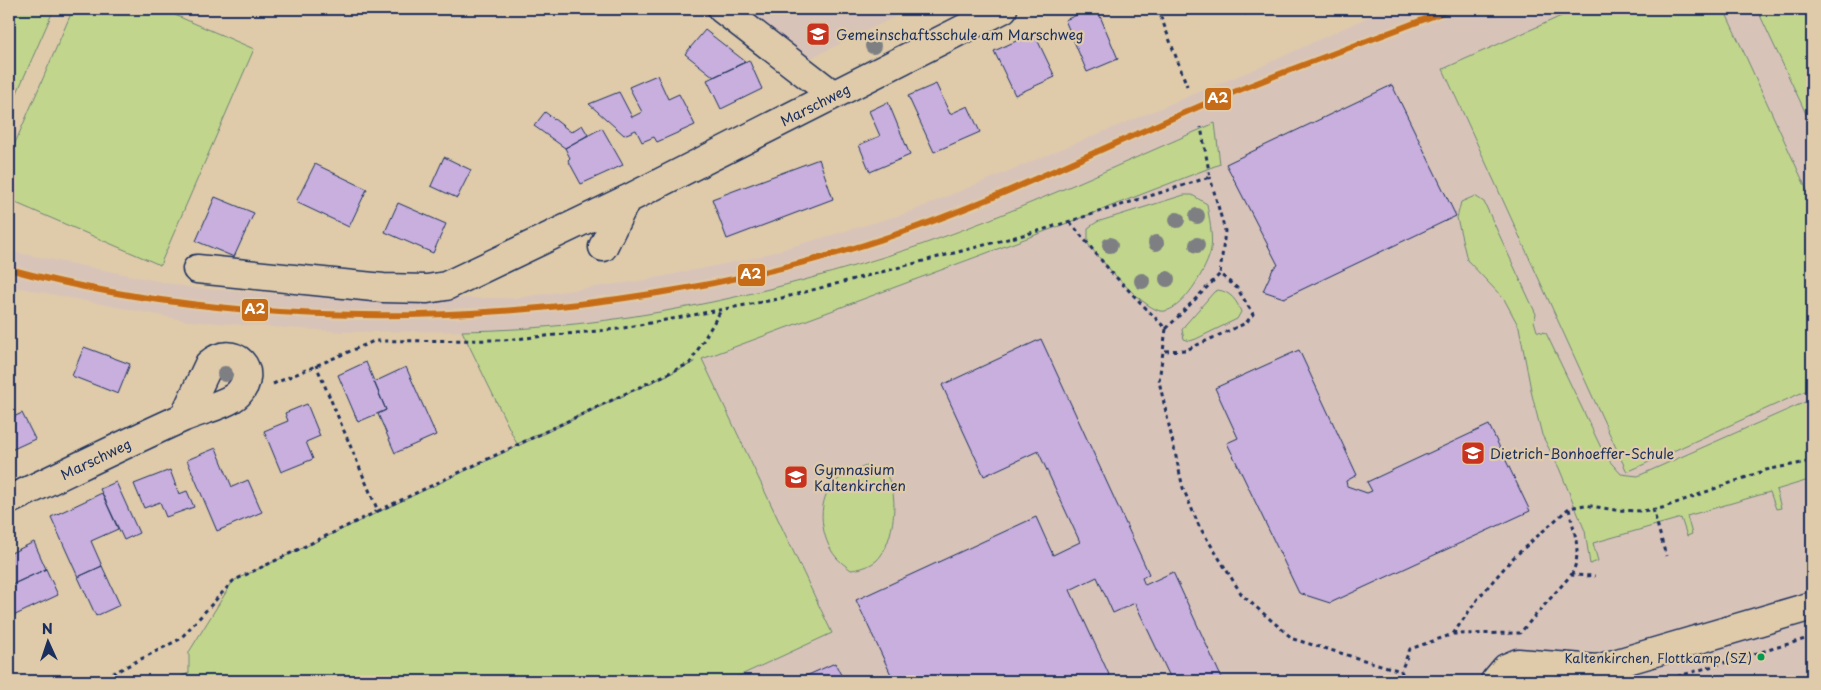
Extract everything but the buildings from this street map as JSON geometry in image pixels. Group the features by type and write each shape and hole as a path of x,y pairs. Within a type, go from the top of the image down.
{"street":[{"path":"722,9 832,94"},
{"name":"Marschweg","path":"196,270 382,288 427,289 446,286 626,200 1003,9"},
{"path":"603,247 626,200"},
{"path":"184,417 203,374 216,357 224,355 235,357 247,371 246,382 237,395"},
{"name":"Marschweg","path":"9,500 184,417 237,395"},
{"path":"1495,681 1506,668 1518,663 1592,675 1812,606"}],"path":[{"path":"1158,9 1187,86"},
{"path":"1202,127 1210,177 1225,231 1220,274 1166,329 1165,351 1159,381 1183,488 1199,526 1242,595 1293,638 1401,670"},
{"path":"237,395 254,392 374,341 504,340 618,329 788,297 1070,222 1210,177"},
{"path":"1070,222 1110,272 1166,329"},
{"path":"1165,351 1186,350 1246,323 1253,314 1237,288 1220,274"},
{"path":"98,681 180,639 233,581 690,363 720,311"},
{"path":"316,365 378,511"},
{"path":"1453,634 1480,597 1514,557 1569,508 1586,505 1614,510 1653,509 1766,470 1812,461"},
{"path":"1406,681 1401,670 1410,649 1453,634 1520,633 1578,563 1576,538 1569,508"},
{"path":"1653,509 1666,556"},
{"path":"1570,575 1595,576"},
{"path":"1662,681 1812,637"}],"shaded area":[{"name":"Gemeinschaftsschule am Marschweg","path":"743,9 911,9 809,59"},
{"path":"1385,9 1812,9 1812,671 1782,681 171,681 189,673 189,652 233,581 690,363 1070,222 1022,206 915,246 773,289 650,315 516,331 344,332 188,321 9,286 9,251 193,288 350,299 515,298 645,280 753,258 907,213 1262,66"}],"green space":[{"path":"9,9 54,9 9,111"},
{"path":"73,9 161,9 254,49 160,265 9,200 9,157"},
{"path":"1577,9 1724,9 1812,201 1812,388 1627,472 1443,69"},
{"path":"1757,9 1812,9 1812,116 1808,118"},
{"path":"1215,123 1220,164 702,359 832,633 728,681 171,681 189,673 189,652 233,581 695,362 517,444 462,331 520,329 634,316 748,294 804,280 915,247 991,219"},
{"path":"1184,195 1192,195 1207,204 1211,232 1211,249 1205,267 1185,298 1176,306 1160,311 1142,301 1102,261 1088,244 1088,228 1097,222"},
{"path":"1475,196 1484,202 1536,314 1534,321 1537,331 1546,333 1605,456 1621,474 1638,476 1812,399 1812,479 1776,490 1781,508 1776,509 1770,492 1687,516 1692,534 1687,536 1681,518 1593,543 1598,561 1590,564 1585,531 1559,468 1542,435 1519,327 1504,299 1467,260 1457,218 1461,202"},
{"path":"1218,290 1230,295 1238,304 1241,312 1237,319 1196,339 1190,341 1184,339 1182,330 1185,325 1214,292"},
{"path":"866,466 881,470 888,478 892,488 894,516 887,543 876,561 870,565 851,570 831,550 824,531 822,511 827,493 832,485 843,476"}],"transit line":[{"name":"A2","path":"9,269 111,292 217,307 327,314 438,314 549,307 658,293 763,272 864,245 909,230 997,196 1242,89 1451,9"}],"place":[{"name":"Gemeinschaftsschule am Marschweg","path":"818,34"},
{"name":"Dietrich-Bonhoeffer-Schule","path":"1473,453"},
{"name":"Gymnasium Kaltenkirchen","path":"796,477"},
{"name":"Kaltenkirchen, Flottkamp (SZ)","path":"1761,657"}]}
